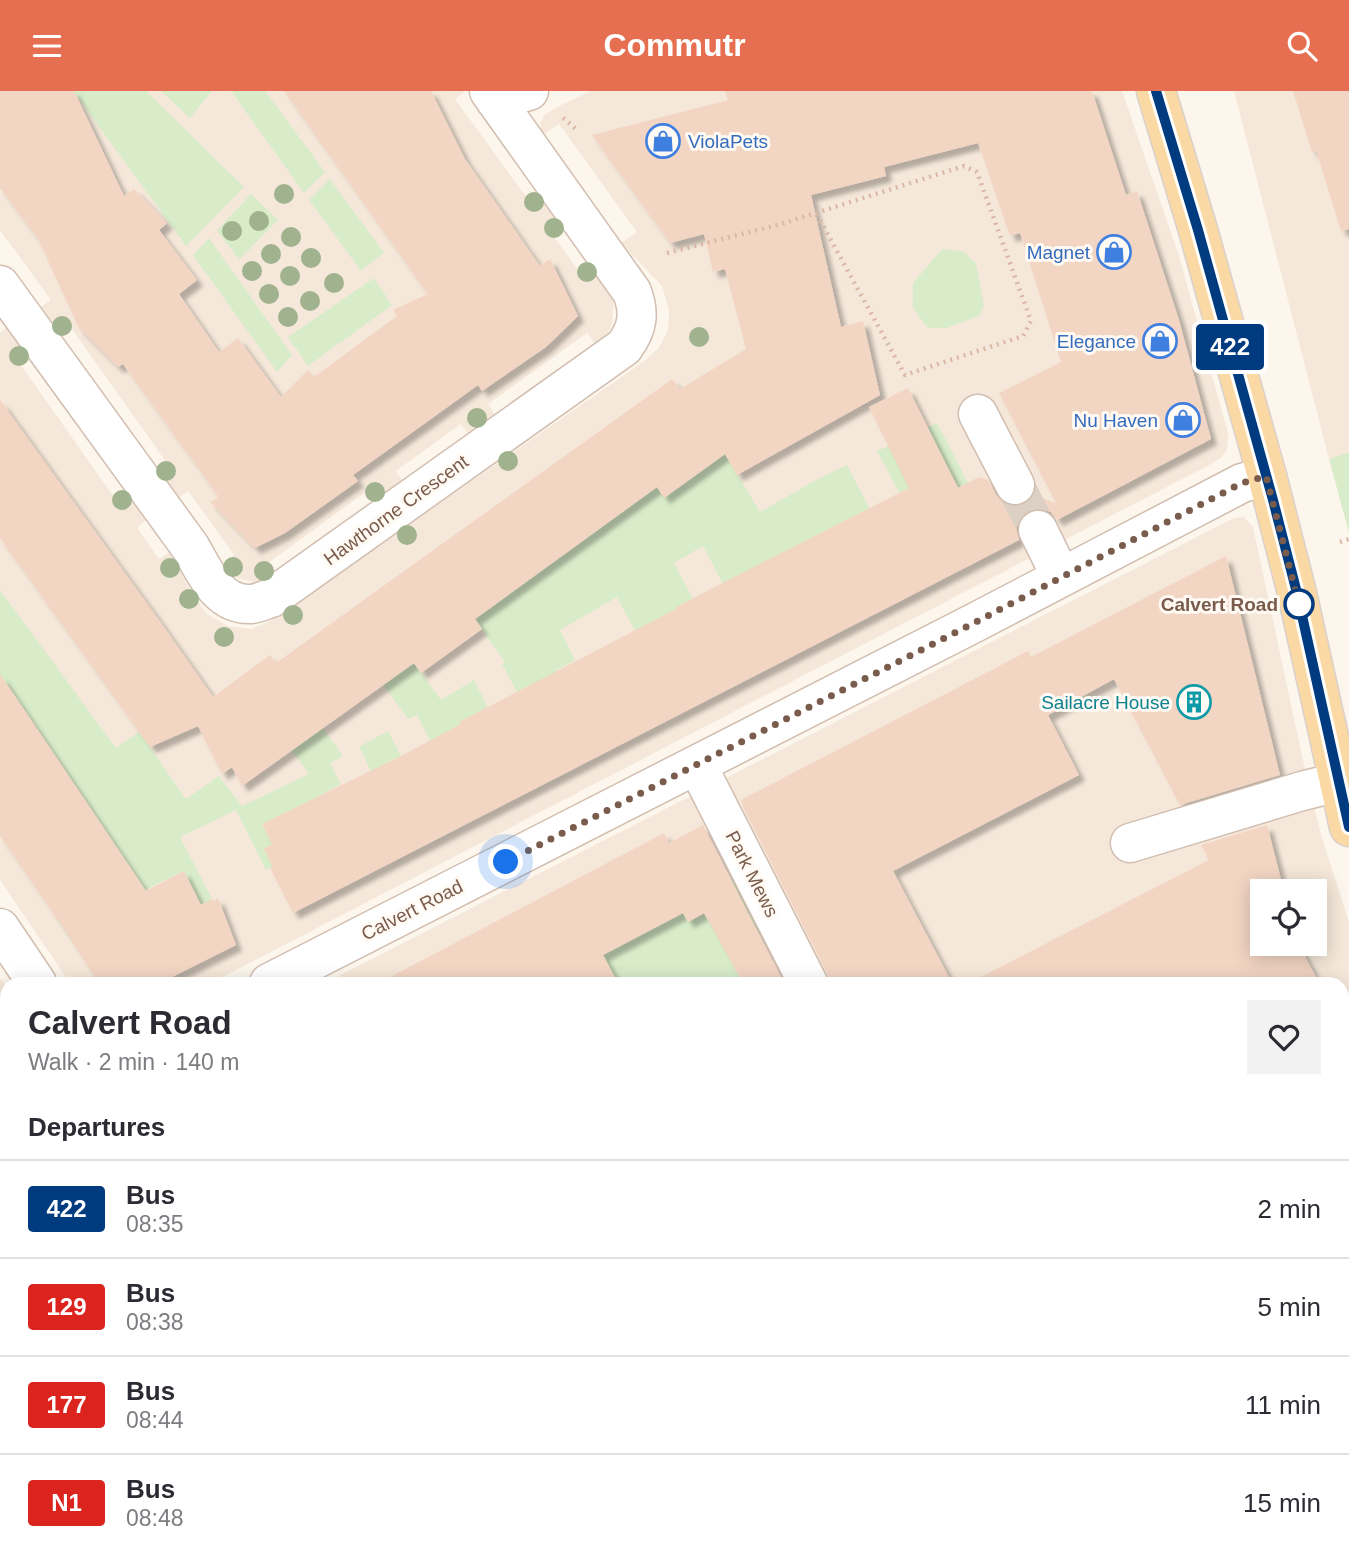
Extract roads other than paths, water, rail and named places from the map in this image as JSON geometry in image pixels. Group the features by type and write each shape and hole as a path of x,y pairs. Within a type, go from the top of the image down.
{"main road":[{"path":"1156,91 1198,230 1297,593 1349,827"}],"street":[{"name":"Hawthorne Crescent","path":"0,285 191,548 209,581 222,594 239,603 253,604 271,598 624,347 631,337 637,313 632,292 504,94"},
{"path":"978,414 1015,485"},
{"name":"Calvert Road","path":"281,977 1242,483 1266,476"},
{"path":"1038,530 1061,577"},
{"name":"Park Mews","path":"697,765 805,977"},
{"path":"1130,843 1338,782"},
{"path":"0,928 33,977"}],"tunnel":[{"path":"1015,485 1038,530"}],"place":[{"name":"ViolaPets","path":"663,141"},
{"name":"Magnet","path":"1114,252"},
{"name":"Elegance","path":"1160,341"},
{"name":"Nu Haven","path":"1183,420"},
{"name":"Calvert Road","path":"1299,604"},
{"name":"Sailacre House","path":"1194,702"}]}
